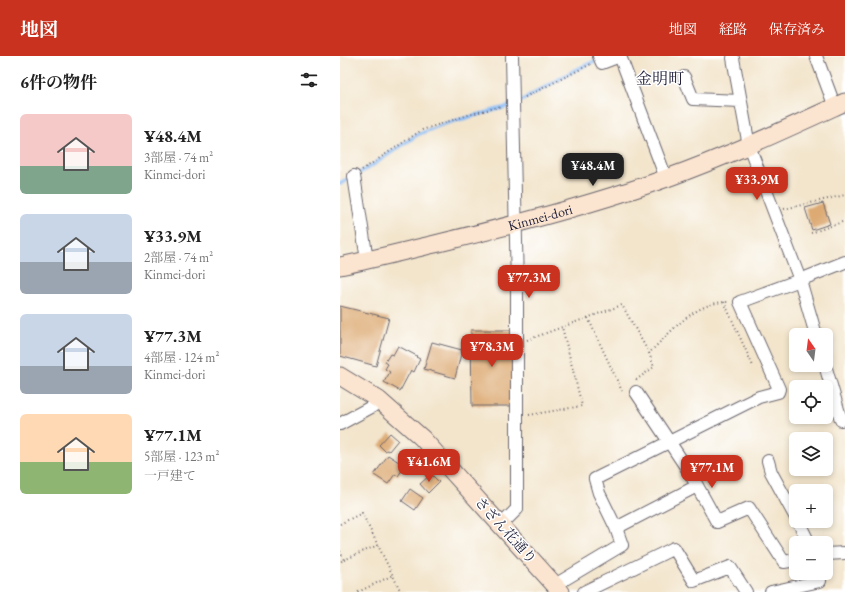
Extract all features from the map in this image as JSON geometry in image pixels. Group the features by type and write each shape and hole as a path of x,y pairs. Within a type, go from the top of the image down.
{"street":[{"path":"501,525 517,509 516,224 512,56"},
{"path":"599,58 602,63 620,56 666,178"},
{"path":"816,56 840,105"},
{"path":"733,58 749,146 800,280 814,328"},
{"path":"684,77 693,99 740,101"},
{"name":"Kinmei-dori","path":"340,266 516,224 614,196 722,157 840,105"},
{"path":"354,176 367,260"},
{"path":"558,588 622,545 616,528 599,493 595,479 759,397 778,392 779,389 740,302 845,262"},
{"path":"827,372 841,420 845,419"},
{"name":"さざん花通り","path":"340,376 379,400 422,438 558,588"},
{"path":"636,392 690,473 717,522 749,508 784,562 789,561"},
{"path":"340,424 373,406 379,400"},
{"path":"768,461 771,472 789,505"},
{"path":"616,528 697,486"},
{"path":"584,592 674,548 694,581 730,567 746,592"},
{"path":"833,554 845,553"},
{"path":"771,592 820,580"}],"path":[{"path":"354,176 422,130 468,114 513,103 599,58"},
{"path":"782,209 845,195"},
{"path":"811,233 845,221"},
{"path":"649,353 677,325 692,313 706,306 724,302 740,302"},
{"path":"724,302 753,366"},
{"path":"517,344 622,306 649,353 654,367 632,383 636,392"},
{"path":"588,318 622,391"},
{"path":"517,417 582,406 562,327"},
{"path":"340,524 362,513 401,592"},
{"path":"340,562 378,545"},
{"path":"340,551 344,560"},
{"path":"358,592 393,575"}],"building":[{"path":"823,203 830,224 812,230 805,208"},
{"path":"340,306 389,318 376,366 340,356"},
{"path":"471,330 513,330 514,406 472,406"},
{"path":"432,342 462,350 455,378 424,369"},
{"path":"398,346 420,359 414,372 411,370 400,391 384,382 390,372 385,369 388,364 385,362 390,354 393,355"},
{"path":"390,433 398,440 389,451 385,451 379,445"},
{"path":"388,455 405,466 398,476 395,474 388,484 374,475"},
{"path":"431,474 439,482 428,493 420,484"},
{"path":"410,489 423,498 415,510 402,501"}],"waterway":[{"path":"516,104 575,70 599,59"},
{"path":"340,184 370,167 417,135 444,124 510,106"}],"district":[{"name":"金明町","path":"660,78"}]}
